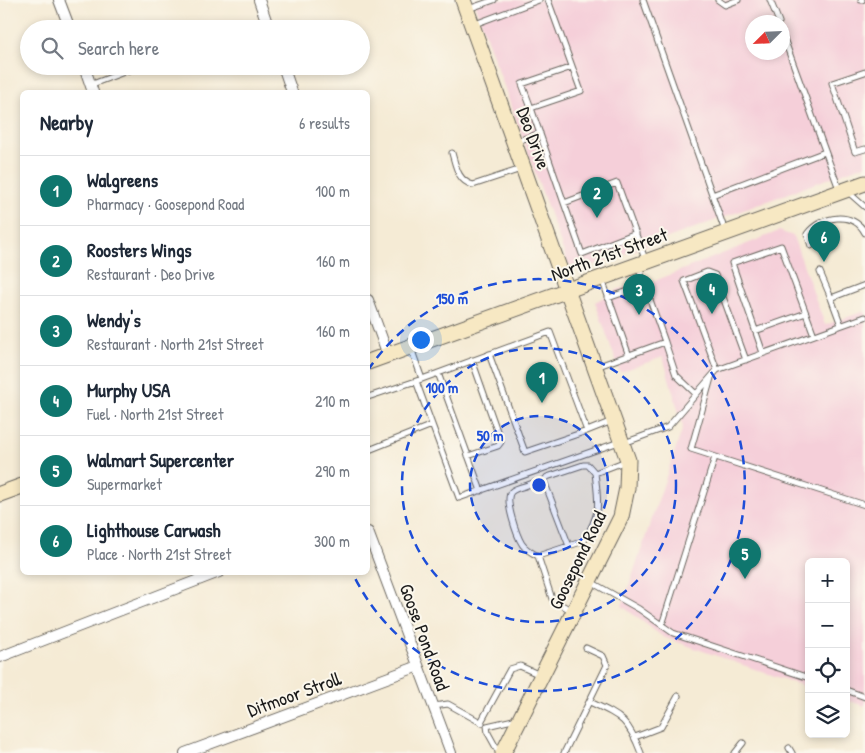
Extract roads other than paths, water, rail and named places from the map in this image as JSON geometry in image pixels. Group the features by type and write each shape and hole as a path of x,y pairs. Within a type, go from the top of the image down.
{"street":[{"path":"59,0 67,20"},
{"path":"259,0 266,20"},
{"name":"Deo Drive","path":"464,5 568,290"},
{"path":"87,75 92,89"},
{"path":"285,75 291,90"},
{"name":"North 21st Street","path":"370,361 500,312 602,278 865,183"},
{"name":"Goosepond Road","path":"501,753 590,582 621,517 627,488 628,460 568,290"},
{"path":"370,306 388,355"},
{"path":"0,494 20,487"},
{"name":"Goose Pond Road","path":"370,538 416,667 451,753"},
{"path":"0,657 211,575"},
{"name":"Ditmoor Stroll","path":"185,753 416,667"}],"lane":[{"path":"464,5 494,0"},
{"path":"472,25 539,0"},
{"path":"531,108 581,91 548,0"},
{"path":"643,0 726,233"},
{"path":"718,0 725,5 738,0"},
{"path":"770,0 776,15"},
{"path":"790,55 825,152 843,191 865,207"},
{"path":"572,67 522,84 582,254 636,233"},
{"path":"865,72 832,82 855,152 865,149"},
{"path":"92,89 121,75"},
{"path":"514,142 540,133"},
{"path":"712,194 825,152"},
{"path":"452,153 460,176 466,183 473,185 524,168"},
{"path":"564,203 617,183 636,233 646,290 676,375 696,394"},
{"path":"811,246 807,234 812,228 846,217 861,224 865,234"},
{"path":"861,224 865,220"},
{"path":"763,353 732,264 781,246 814,335"},
{"path":"717,370 684,281 707,272 715,275 746,360"},
{"path":"820,272 841,325"},
{"path":"602,278 629,356"},
{"path":"831,298 865,285"},
{"path":"608,298 638,288 646,290"},
{"path":"755,331 806,313"},
{"path":"416,381 460,498 668,427 717,370 865,317"},
{"path":"370,397 550,332 587,431"},
{"path":"595,367 665,342"},
{"path":"410,346 422,378"},
{"path":"489,354 524,452 614,420"},
{"path":"468,456 498,446 501,442 472,360"},
{"path":"438,373 481,491"},
{"path":"711,377 691,449 865,506"},
{"path":"370,450 432,425"},
{"path":"662,625 715,457"},
{"path":"595,473 628,460"},
{"path":"588,465 595,473 600,504 596,522 584,541 538,556 528,551 522,544 508,506 508,498 510,493 516,489 538,481 544,482 547,477 588,465"},
{"path":"544,482 569,546"},
{"path":"538,556 552,599 574,612"},
{"path":"590,582 639,609 673,633 805,677"},
{"path":"564,753 607,664 603,656 586,648"},
{"path":"481,722 510,669 520,666 542,676"},
{"path":"850,691 865,697"},
{"path":"635,737 661,727 678,696"},
{"path":"590,702 621,718 632,729 641,753"},
{"path":"432,706 448,704 487,726 520,718"},
{"path":"487,726 488,733 501,753"},
{"path":"735,753 743,743"}],"place":[{"name":"Roosters Wings","path":"597,218"},
{"name":"Lighthouse Carwash","path":"824,262"},
{"name":"Murphy USA","path":"712,314"},
{"name":"Wendy's","path":"639,315"},
{"name":"Walgreens","path":"542,403"},
{"name":"Walmart Supercenter","path":"745,579"}]}
